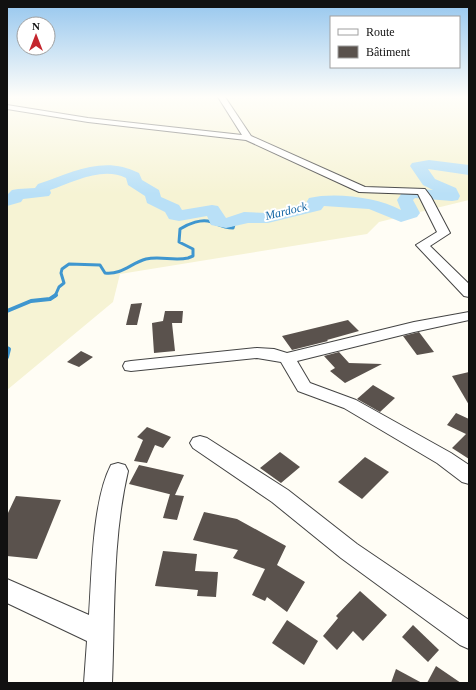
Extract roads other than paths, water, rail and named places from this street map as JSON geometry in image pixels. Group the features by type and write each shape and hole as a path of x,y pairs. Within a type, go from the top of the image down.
{"street":[{"path":"170,129 248,138 363,190 421,191 444,233 422,245 469,293"},
{"path":"242,129 248,138"},
{"path":"130,366 258,353 274,354 287,358 414,327 469,316"},
{"path":"287,358 304,387 350,404 444,458 469,476"},
{"path":"200,443 280,496 349,551 469,636"},
{"path":"98,683 100,634 105,578 106,533 112,494 118,472"},
{"path":"7,591 100,634"}],"waterway":[{"name":"Mardock","path":"7,201 15,198 18,194 43,193 42,190 44,187 98,169 124,171 134,176 134,182 153,194 153,199 173,209 175,215 179,216 212,210 216,214 217,221 226,223 238,221 244,217 268,218 315,206 315,202 323,201 371,204 386,209 401,217 411,213 405,200 410,193 452,196 450,191 429,182 425,178 424,173 417,166 429,164 469,170"},
{"path":"55,296 59,287 64,283 61,273 62,269 69,264 100,265 105,273 111,273 121,271 146,259 188,258 193,256 193,249 179,242 180,229 199,221 207,221 224,227 233,228 235,221"},
{"path":"7,311 31,301 50,299 55,296"},
{"path":"7,348 9,349 7,357"}]}
